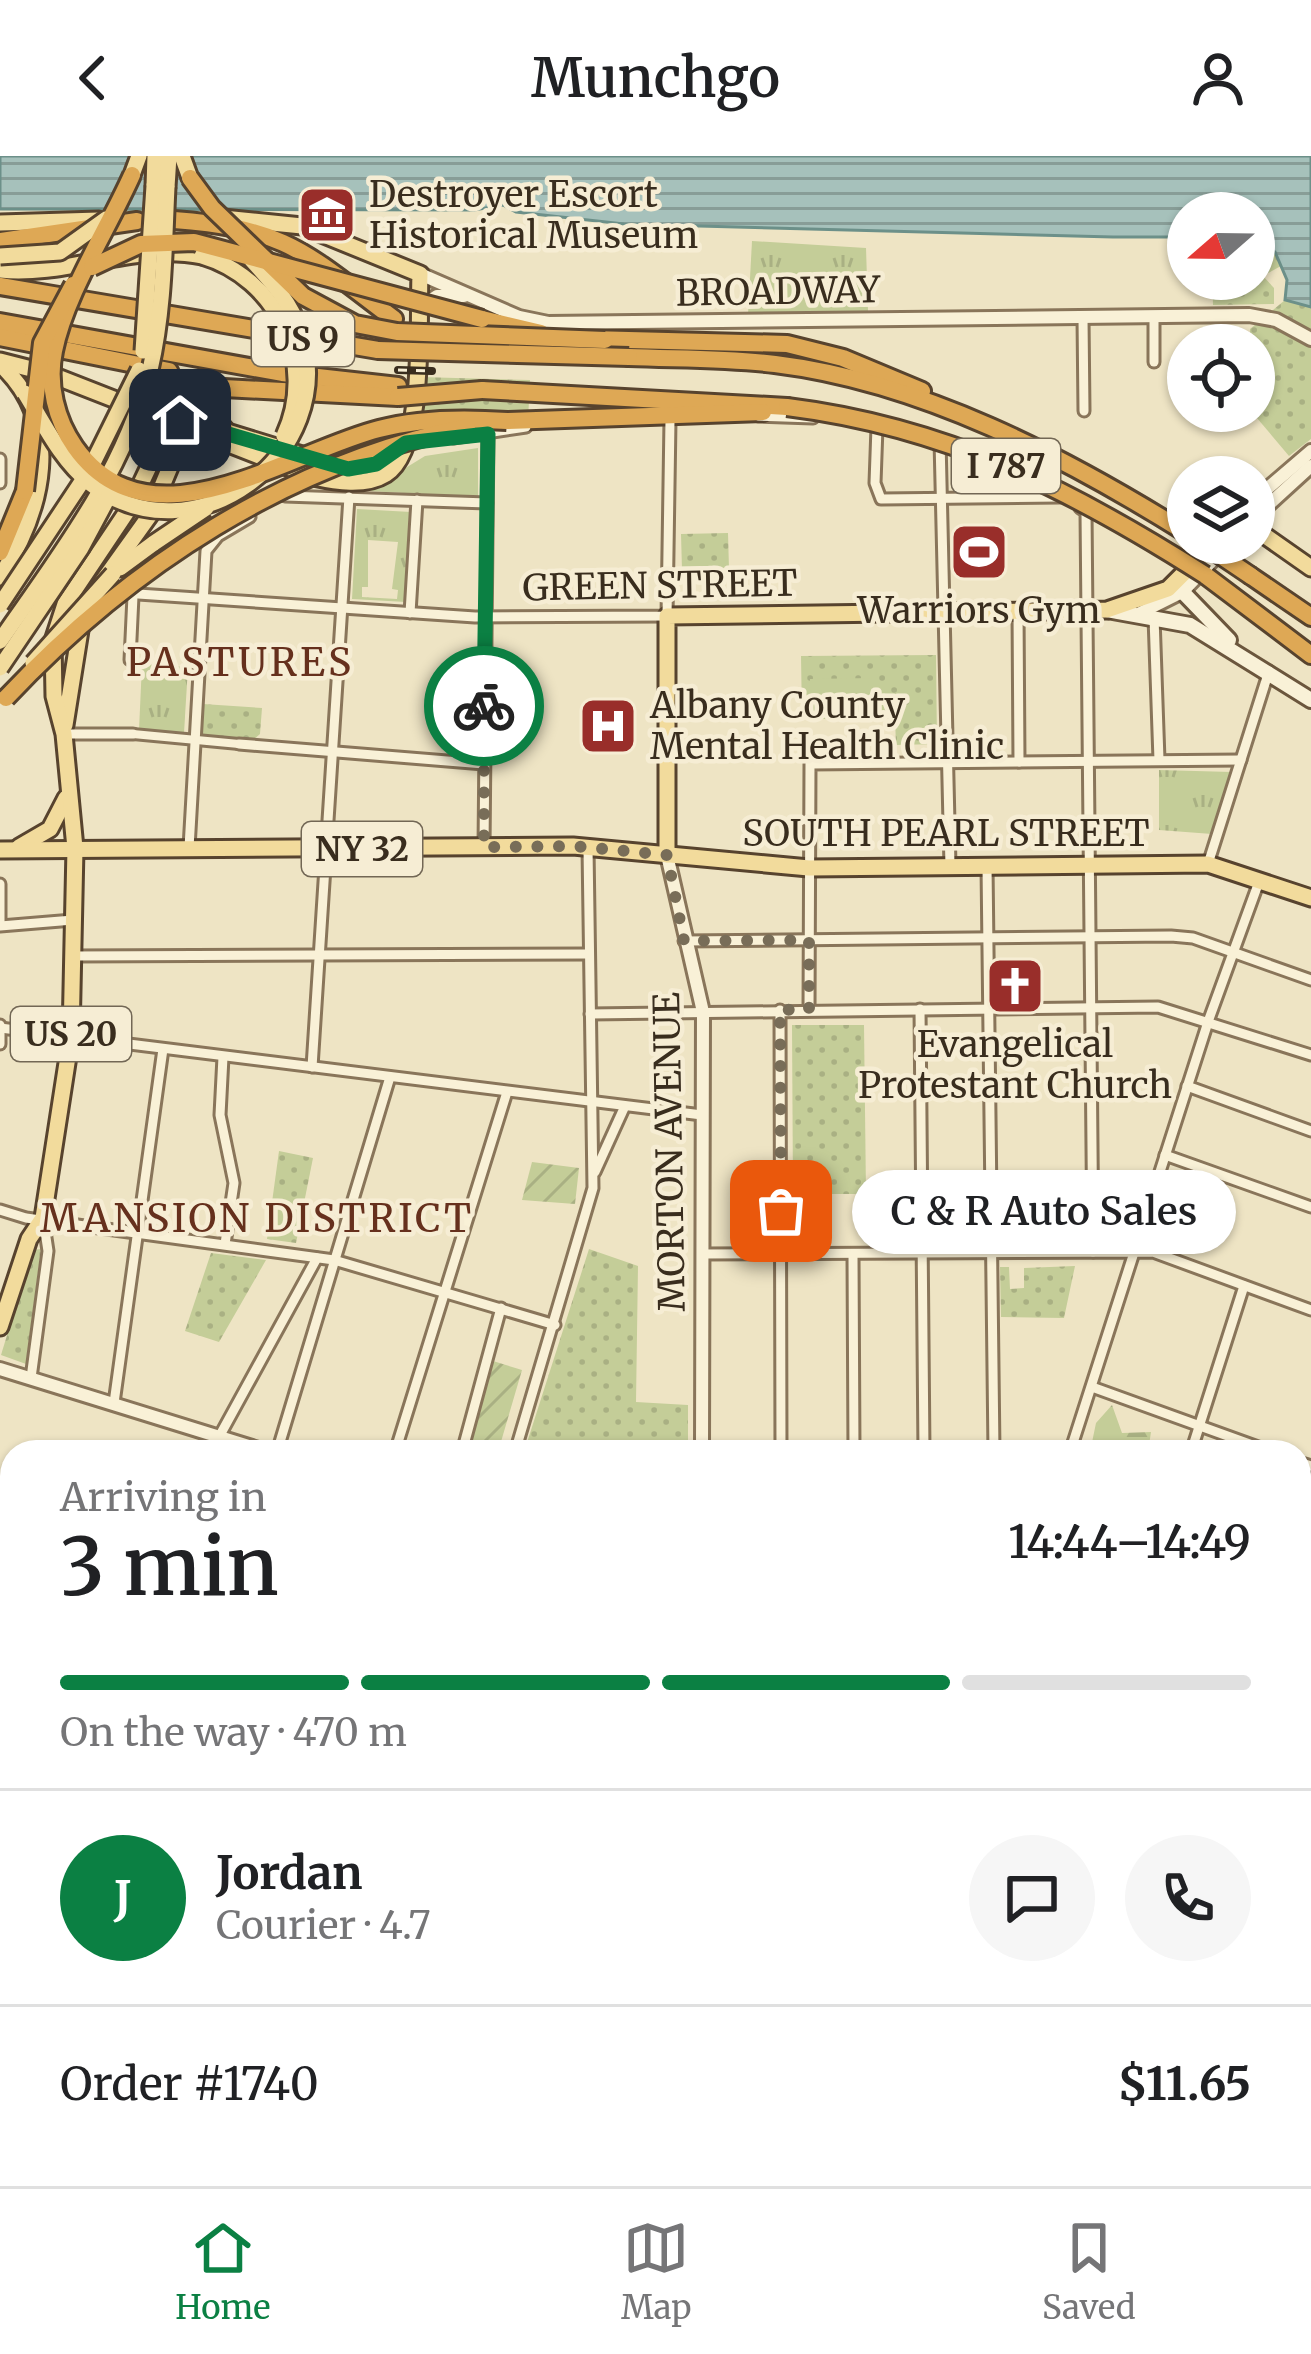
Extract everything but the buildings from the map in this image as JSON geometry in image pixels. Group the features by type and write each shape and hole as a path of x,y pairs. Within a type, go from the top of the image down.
{"highway":[{"path":"132,175 63,323 52,360 52,391 62,424 82,457 106,476 143,492 185,495 391,426 437,419 754,414 787,407"},
{"path":"190,178 212,208 304,296 355,324 397,332 745,340 805,347 910,385 985,427"},
{"path":"174,220 253,228 281,238 394,319 450,340 629,357"},
{"path":"0,241 137,221"},
{"path":"0,552 25,490 39,362 50,321 87,271 134,246 175,240 206,244 508,326 604,340"},
{"name":"I 787","path":"0,286 378,350 629,357 799,368 890,390 985,427 1080,471 1167,522"},
{"path":"0,322 398,392"},
{"path":"0,337 169,371 178,392 182,423"},
{"path":"182,423 203,397 224,388 398,392"},
{"path":"224,388 212,398 209,412 226,437"},
{"name":"I 787","path":"398,392 482,390 787,407 864,416 955,443 1078,501 1311,642"},
{"path":"3,702 98,606 273,495 338,464 414,438 507,421"},
{"path":"1233,564 1311,613"},
{"path":"1205,575 1311,655"}],"main road":[{"path":"0,256 43,256 81,242 110,214 139,156"},
{"path":"0,668 105,506 138,426 150,294 154,156"},
{"path":"0,641 102,490 128,435 161,295 169,156"},
{"name":"US 9","path":"0,362 82,476 108,495 140,506 183,510 215,503 250,486 279,458 296,432 307,395 301,331 285,299 208,210 182,156"},
{"path":"0,223 238,216 287,223 350,242 420,274 414,409 406,443 376,464 348,469 226,437 0,362"},
{"path":"0,270 40,271 166,253 213,260 252,282 273,305 290,340 296,386 288,428 273,454 251,477 113,574 71,614 3,702"},
{"path":"0,605 89,471 145,369"},
{"path":"0,628 95,487 145,369"},
{"path":"0,578 24,532 40,479 40,435 25,393"},
{"path":"64,734 78,632 95,591 139,533 170,474 182,423"},
{"path":"75,848 64,734 54,696 53,641 74,588 182,423"},
{"path":"170,474 196,448 226,437"},
{"path":"1275,543 1311,568"},
{"name":"GREEN STREET","path":"667,616 1146,610 1178,587 1197,564"},
{"path":"1178,587 1215,629 1264,668"},
{"path":"1146,610 1190,625 1311,700"},
{"path":"667,616 667,855"},
{"path":"4,852 54,825 69,789"},
{"name":"US 20","path":"0,1327 29,1239 44,1219 71,1037 75,848"},
{"name":"SOUTH PEARL STREET","path":"4,852 588,848 809,868 1208,864 1311,898"}],"street":[{"name":"BROADWAY","path":"420,274 526,320 548,322 1263,317 1311,339"},
{"path":"418,318 423,305 437,296 476,297"},
{"path":"1154,317 1154,362"},
{"path":"1084,318 1084,411"},
{"path":"406,443 670,420 777,416 940,438 946,502 950,866"},
{"path":"667,616 670,420"},
{"path":"877,427 875,483 881,499 946,502 1062,497 1086,512 1094,1252"},
{"path":"484,847 488,434"},
{"path":"1275,482 1311,451"},
{"path":"0,459 0,483"},
{"path":"1275,499 1311,466"},
{"path":"189,848 206,551 218,536 283,496 487,503"},
{"path":"312,1067 349,497"},
{"path":"410,614 417,500"},
{"path":"1178,587 1205,564"},
{"name":"GREEN STREET","path":"0,578 133,596 410,614 667,616"},
{"path":"130,660 133,596"},
{"path":"1018,610 1019,762"},
{"path":"1146,610 1159,760"},
{"path":"1208,864 1264,668"},
{"path":"64,734 134,734 484,764"},
{"path":"809,1009 810,764 1241,760"},
{"path":"588,848 594,1173"},
{"name":"MORTON AVENUE","path":"667,855 703,1012 702,1440"},
{"path":"987,866 994,1440"},
{"path":"1074,1440 1209,1019 1260,879"},
{"path":"0,884 0,924 73,920"},
{"path":"684,941 1193,938 1311,980"},
{"path":"73,956 589,954"},
{"path":"590,1014 1158,1007 1311,1054"},
{"path":"780,1010 781,1440"},
{"path":"920,1010 924,1440"},
{"path":"0,1044 0,1027 703,1115"},
{"path":"114,1403 163,1049"},
{"path":"223,1057 220,1114 234,1183 224,1244"},
{"path":"277,1440 390,1077"},
{"path":"1187,1086 1311,1131"},
{"path":"398,1440 507,1092"},
{"path":"519,1440 555,1325 594,1173 625,1106"},
{"path":"1165,1154 1311,1208"},
{"path":"0,1210 334,1260 555,1325"},
{"path":"31,1378 48,1250 44,1219"},
{"path":"702,1254 1153,1252 1311,1310"},
{"path":"853,1255 854,1440"},
{"path":"219,1437 317,1258"},
{"path":"1195,1440 1244,1286"},
{"path":"465,1440 501,1308"},
{"path":"0,1369 230,1440"},
{"path":"1092,1387 1238,1440"}],"green space":[{"path":"752,241 866,248 868,311 748,315"},
{"path":"1213,300 1274,300 1274,304 1213,305"},
{"path":"1285,300 1311,307 1311,439 1289,456 1269,432 1275,432 1275,324 1256,324"},
{"path":"420,377 530,380 528,421 418,437"},
{"path":"478,448 478,497 368,491 425,456"},
{"path":"357,509 411,512 406,602 352,599","holes":["368,540 398,542 392,589 398,590 397,599 362,597 362,587 368,587"]},
{"path":"728,533 729,569 682,570 681,534"},
{"path":"936,655 937,744 896,745 895,718 802,719 801,656"},
{"path":"142,664 188,667 184,733 139,730"},
{"path":"872,678 872,718 809,719 810,679"},
{"path":"203,704 262,708 260,734 253,740 201,736"},
{"path":"1159,770 1232,772 1212,834 1159,830"},
{"path":"792,1025 864,1025 866,1194 793,1194"},
{"path":"279,1151 313,1158 296,1243 267,1239"},
{"path":"532,1162 579,1168 575,1204 522,1200"},
{"path":"1156,1205 1191,1218 1178,1254 1143,1242"},
{"path":"41,1249 26,1364 1,1355 33,1250"},
{"path":"589,1249 638,1266 636,1402 688,1405 688,1440 528,1440"},
{"path":"211,1253 266,1260 219,1342 185,1331"},
{"path":"1075,1266 1064,1318 1001,1317 1000,1267 1009,1267 1010,1289 1024,1288 1024,1268"},
{"path":"493,1361 522,1370 502,1440 470,1440"},
{"path":"1112,1405 1122,1433 1151,1432 1150,1440 1092,1440 1096,1423"}],"water":[{"path":"0,156 1311,156 1311,307 1285,300 1287,280 1275,252 1275,192 1167,192 1167,237 624,224 516,212 503,205 474,210 0,209"}],"railway":[{"path":"398,370 432,371"}],"way so far":[{"path":"484,706 484,847 574,846 667,855 684,941 809,940 809,1009 780,1010 781,1211"}],"place":[{"name":"Destroyer Escort Historical Museum","path":"327,215"},
{"name":"Warriors Gym","path":"979,552"},
{"name":"Albany County Mental Health Clinic","path":"608,726"},
{"name":"Evangelical Protestant Church","path":"1015,986"},
{"name":"C & R Auto Sales","path":"781,1211"}],"district":[{"name":"PASTURES","path":"240,662"},
{"name":"MANSION DISTRICT","path":"257,1218"}],"route":[{"path":"180,420 202,422 302,458 348,469 376,464 406,443 488,434 484,706"}]}
